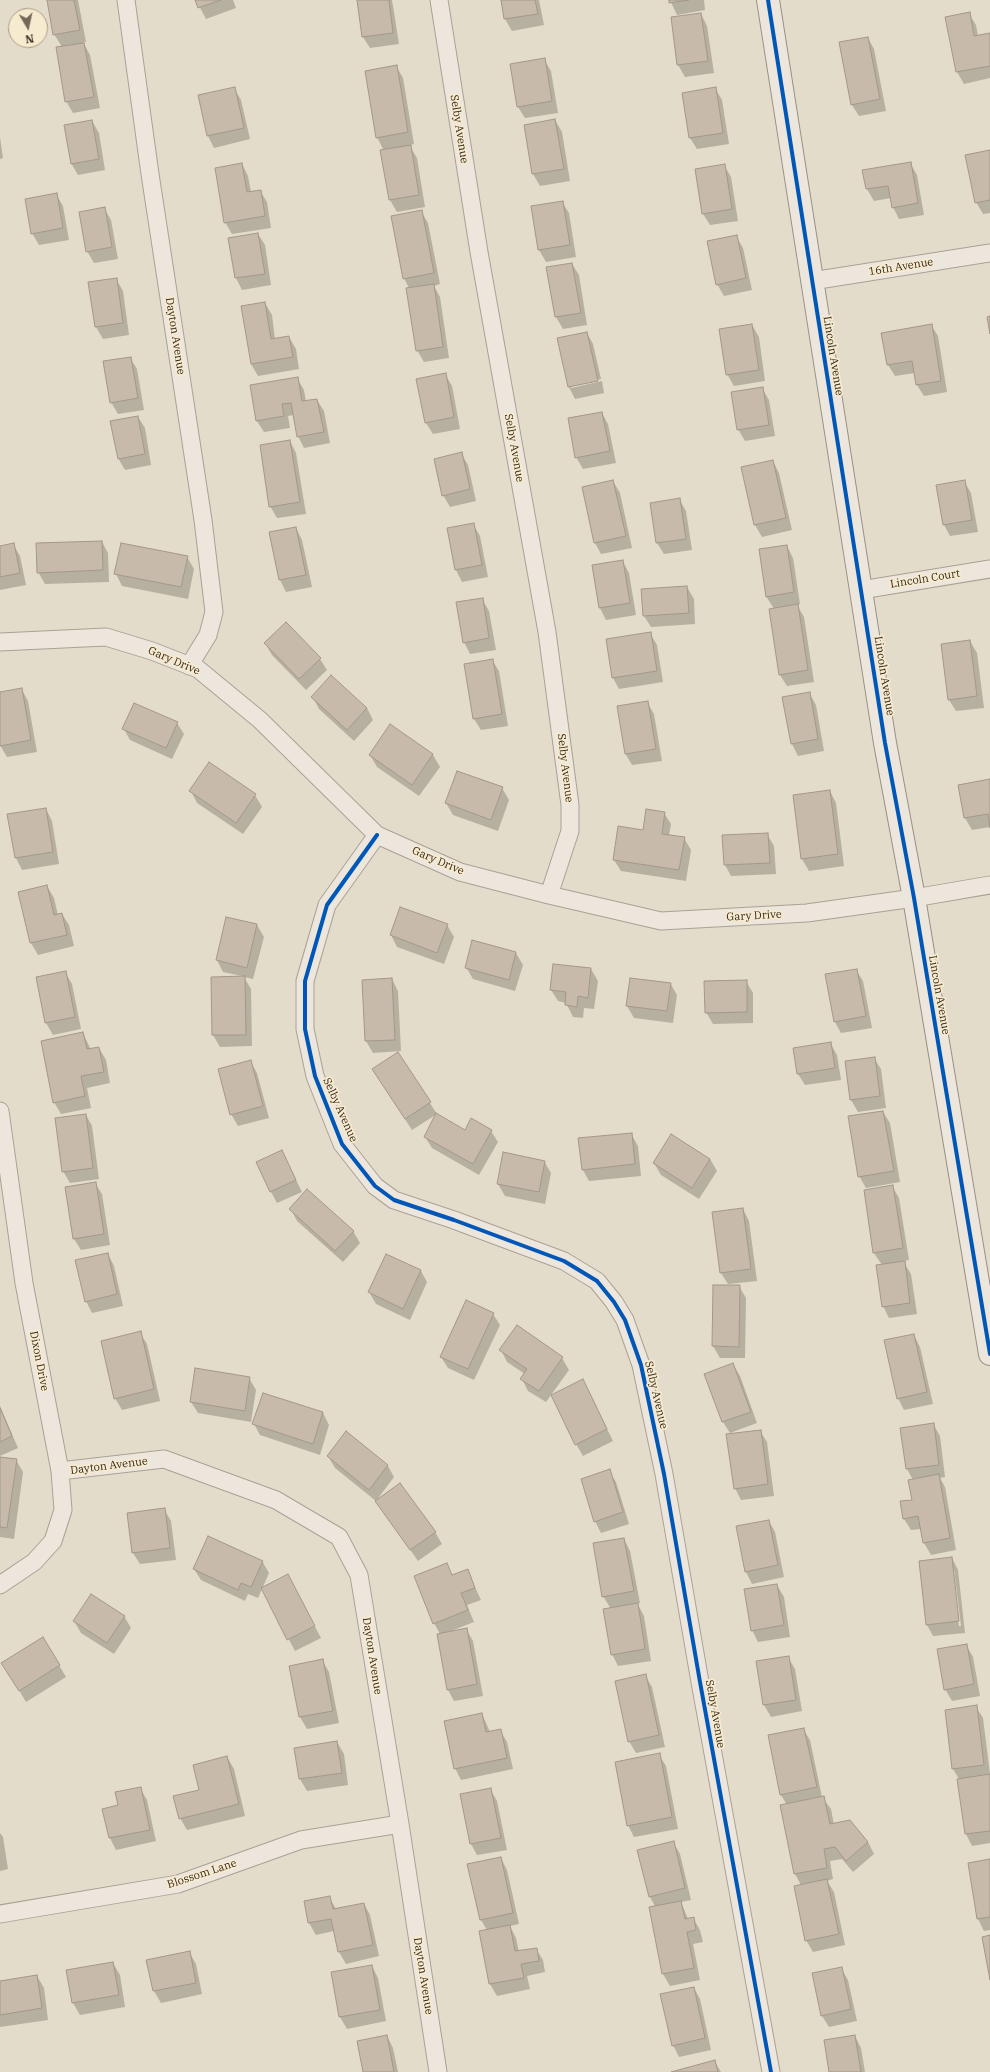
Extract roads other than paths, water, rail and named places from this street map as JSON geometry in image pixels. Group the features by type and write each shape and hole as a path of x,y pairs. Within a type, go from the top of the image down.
{"street":[{"name":"Dayton Avenue","path":"126,0 150,174 203,520 214,612 208,635 189,666"},
{"name":"Selby Avenue","path":"439,0 479,252 547,632 570,805 570,831 549,895"},
{"name":"Lincoln Avenue","path":"768,0 885,743 914,898 990,1354"},
{"name":"16th Avenue","path":"812,281 990,253"},
{"name":"Lincoln Court","path":"861,590 990,569"},
{"name":"Gary Drive","path":"0,642 106,637 152,651 198,669 260,720 377,835 460,872 549,895 661,921 807,912 914,898 990,885"},
{"name":"Selby Avenue","path":"377,835 328,905 305,981 305,1029 315,1076 342,1144 376,1186 394,1200 454,1220 564,1261 596,1281 614,1302 625,1320 641,1366 664,1474 771,2072"},
{"name":"Dixon Drive","path":"0,1111 24,1283 60,1471 63,1510 52,1541 34,1562 0,1585"},
{"name":"Dayton Avenue","path":"60,1471 164,1459 276,1500 339,1537 359,1575 400,1824 438,2072"},
{"name":"Blossom Lane","path":"0,1914 178,1884 301,1840 400,1824"}]}
